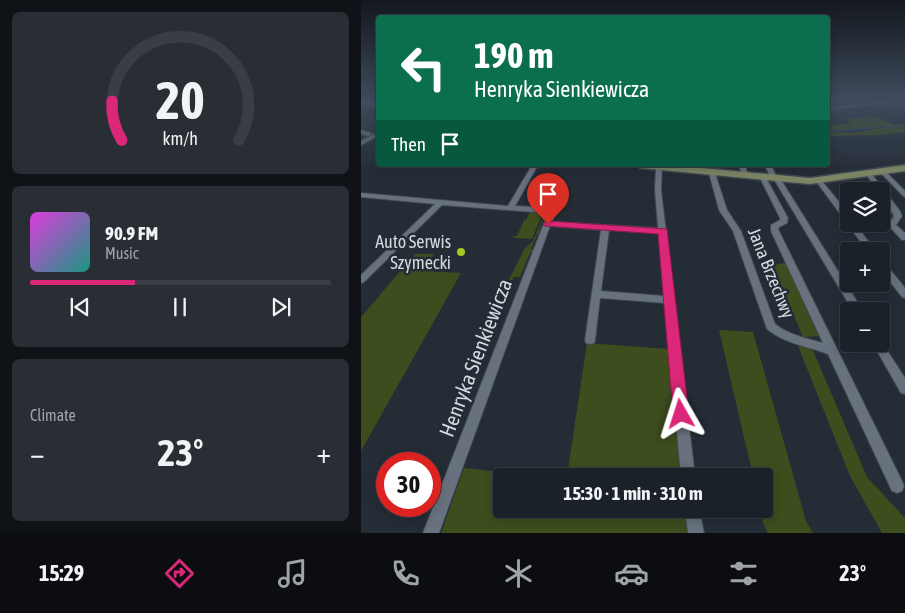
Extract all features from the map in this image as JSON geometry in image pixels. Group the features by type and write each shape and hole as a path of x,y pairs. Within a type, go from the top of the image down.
{"street":[{"path":"361,132 372,135 361,143"},
{"path":"510,208 534,167"},
{"path":"662,167 658,182 687,468"},
{"path":"670,167 763,178 819,180 903,169"},
{"path":"743,167 745,176"},
{"path":"769,167 852,302"},
{"path":"882,171 905,194"},
{"name":"Jana Brzechwy","path":"712,172 723,210 737,230 771,326 778,333 833,351"},
{"path":"868,173 896,211 898,216 892,225 905,238"},
{"path":"763,178 784,218 775,227 775,230 897,486"},
{"path":"819,180 840,208"},
{"path":"361,195 439,203 551,210 548,224 663,231"},
{"path":"361,280 439,203"},
{"name":"Henryka Sienkiewicza","path":"431,533 548,224"},
{"path":"590,340 605,228"},
{"path":"857,232 865,242"},
{"path":"890,276 905,296"},
{"path":"596,294 670,300"},
{"path":"883,352 905,389"},
{"path":"694,518 696,533"}],"green space":[{"path":"905,124 905,132 881,135 830,136 830,133 856,132 892,126 830,131 830,125"},
{"path":"530,212 543,212 532,239 511,236 517,236"},
{"path":"545,212 549,212 547,220 543,220 539,230 543,231 538,233 531,249 536,250 535,253 530,253 520,277 514,277 512,280 509,280 525,248 533,241"},
{"path":"415,254 434,254 423,271 461,273 361,451 361,317"},
{"path":"789,263 824,336 803,337 772,264"},
{"path":"719,330 753,332 806,521 813,533 768,533 762,518 773,518 773,468 751,468"},
{"path":"587,343 669,349 680,468 568,468"},
{"path":"798,346 811,346 867,477 905,518 905,533 882,533 850,476"},
{"path":"464,468 493,471 493,518 686,518 688,533 441,533"}],"waterway":[{"path":"830,132 905,125"}],"place":[{"name":"Auto Serwis Szymecki","path":"461,252"}],"route":[{"path":"548,224 663,231 681,414"}]}
